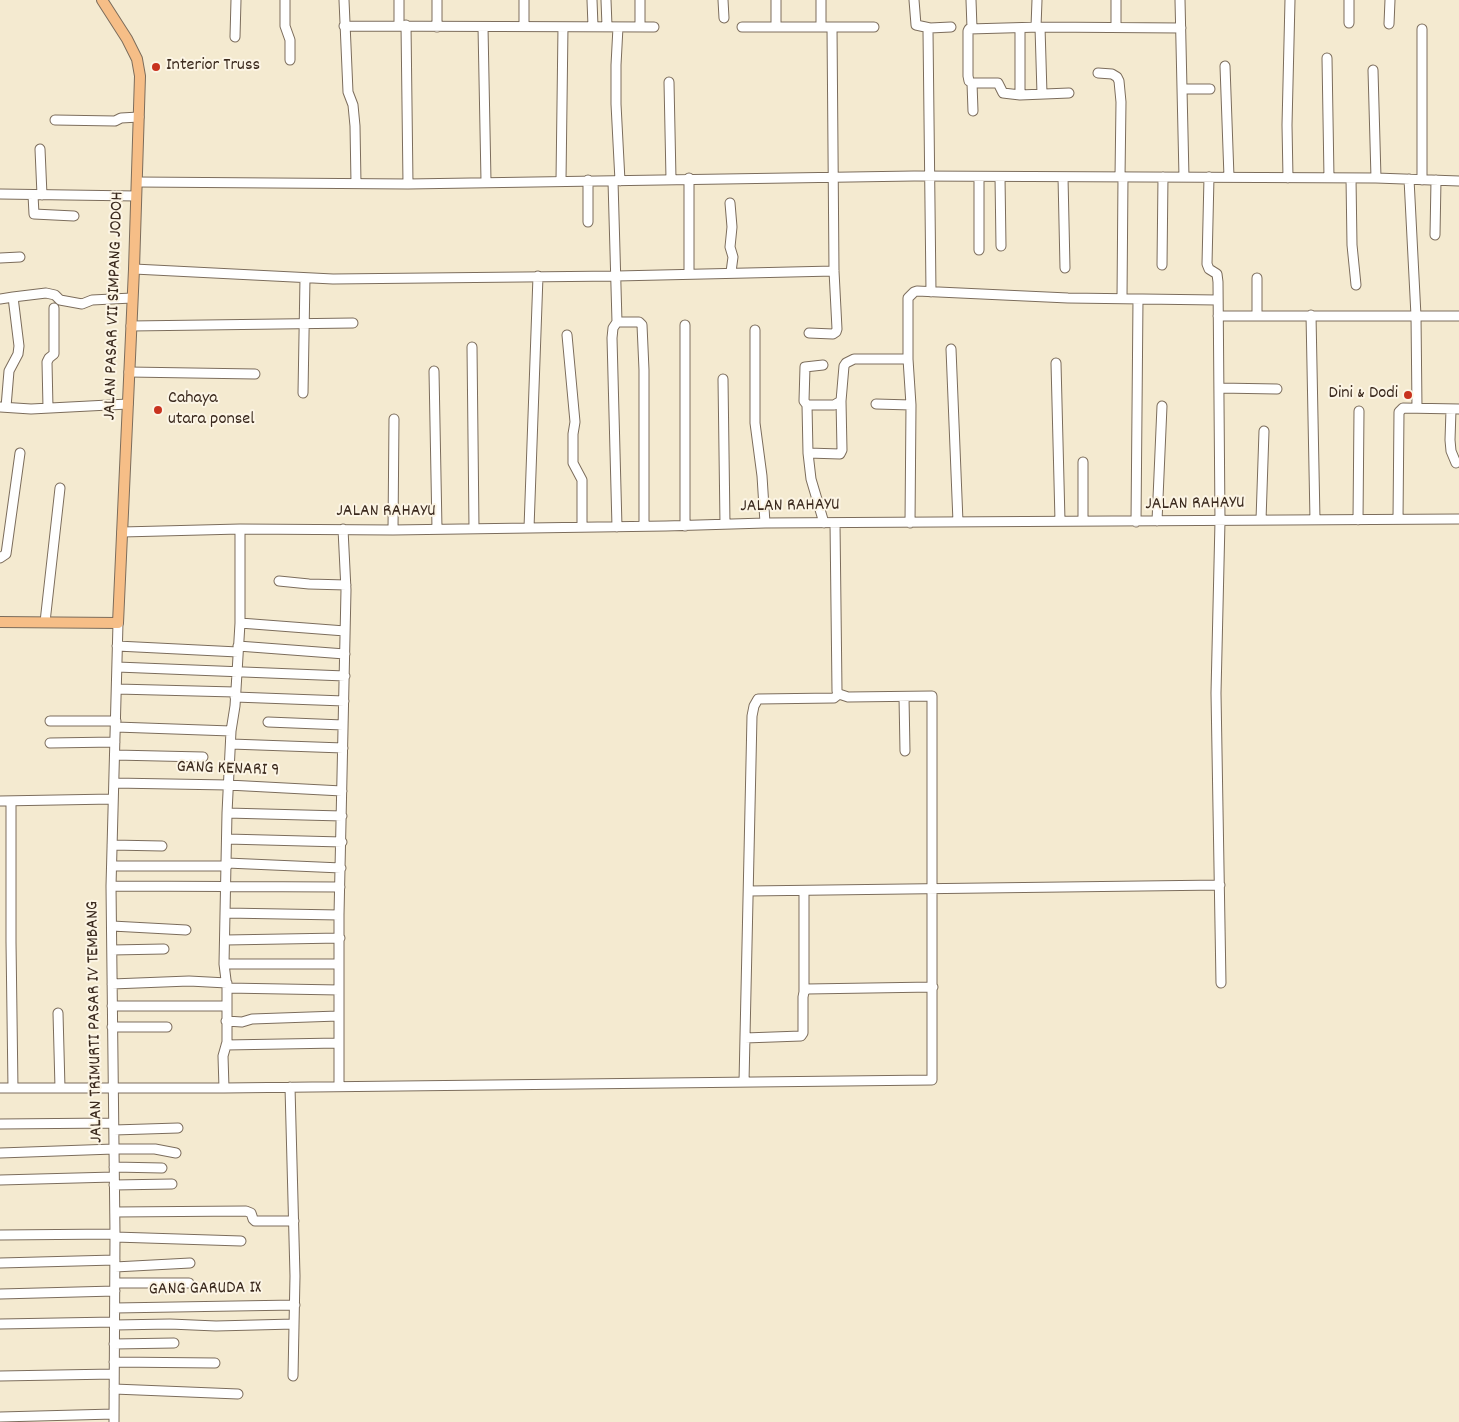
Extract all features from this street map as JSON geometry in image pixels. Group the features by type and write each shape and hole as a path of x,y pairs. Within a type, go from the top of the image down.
{"main road":[{"name":"JALAN PASAR VII SIMPANG JODOH","path":"102,0 127,38 137,59 140,76 132,326 118,623"},
{"path":"0,622 118,623"}],"street":[{"path":"236,0 236,37"},
{"path":"285,0 286,26 290,40 290,60"},
{"path":"344,0 348,92 353,105 355,126 356,183"},
{"path":"399,0 402,25 408,184"},
{"path":"437,0 437,27"},
{"path":"524,0 524,26"},
{"path":"592,0 593,26"},
{"path":"606,0 607,26"},
{"path":"640,0 640,27"},
{"path":"723,0 724,18"},
{"path":"776,0 776,26"},
{"path":"821,0 821,27"},
{"path":"914,0 916,25 930,28 951,27"},
{"path":"971,0 972,28"},
{"path":"1037,0 1042,94"},
{"path":"1116,0 1116,27"},
{"path":"1180,0 1184,177"},
{"path":"1288,178 1287,125 1290,0"},
{"path":"1349,0 1349,23"},
{"path":"1389,24 1390,0"},
{"path":"344,26 654,27"},
{"path":"483,27 486,181"},
{"path":"561,180 563,27"},
{"path":"617,527 612,338 613,328 617,322 616,65 618,27"},
{"path":"742,27 874,27"},
{"path":"809,332 833,334 836,332 832,27"},
{"path":"930,28 928,29 928,40 931,292"},
{"path":"973,111 972,83 969,81 968,76 968,31 972,28 1181,28"},
{"path":"1020,28 1020,95"},
{"path":"1422,29 1422,180"},
{"path":"1327,58 1329,178"},
{"path":"1225,66 1229,177"},
{"path":"1373,70 1376,178"},
{"path":"1098,73 1112,74 1119,81 1122,177 1122,298"},
{"path":"669,82 671,179"},
{"path":"972,83 998,83 1003,93 1020,95 1069,93"},
{"path":"1182,89 1210,89"},
{"path":"55,120 115,121 121,118 139,117"},
{"path":"40,149 34,214 74,216"},
{"path":"137,182 408,184 486,181 617,181 689,178 911,176 1376,178 1459,181"},
{"path":"979,177 979,250"},
{"path":"1000,177 1001,246"},
{"path":"1063,177 1065,268"},
{"path":"1162,265 1163,177"},
{"path":"689,178 689,274"},
{"path":"1209,178 1207,257 1209,268 1218,276 1220,521 1216,693 1221,983"},
{"path":"1351,178 1352,246 1356,285"},
{"path":"1409,179 1416,316 1417,408"},
{"path":"588,180 588,222"},
{"path":"1435,235 1436,180"},
{"path":"0,194 136,196"},
{"path":"730,203 732,227 730,247 733,257 731,272"},
{"path":"0,258 20,257"},
{"path":"134,269 305,278 616,276 834,271"},
{"path":"529,528 538,276"},
{"path":"303,393 305,278"},
{"path":"1257,278 1257,316"},
{"path":"910,523 911,405 908,359 908,298 917,291 1011,296 1218,300"},
{"path":"0,299 46,293 60,300 82,304 92,300 132,298"},
{"path":"13,297 19,346 18,354 8,372 3,407 22,409 128,404"},
{"path":"1136,522 1138,298"},
{"path":"48,408 47,362 54,354 54,308"},
{"path":"1311,315 1315,520"},
{"path":"1218,316 1459,316"},
{"path":"617,322 639,322 642,325 644,370 644,526"},
{"path":"132,326 353,323"},
{"path":"685,325 685,526"},
{"path":"755,330 755,423 762,476 765,523"},
{"path":"568,335 575,422 573,462 582,480 582,527"},
{"path":"472,347 474,528"},
{"path":"951,349 958,522"},
{"path":"808,453 835,455 842,453 839,405 843,369 846,363 854,359 908,359"},
{"path":"1056,363 1060,521"},
{"path":"823,365 806,366 804,401 807,405 808,453 811,479 824,523"},
{"path":"434,371 437,529"},
{"path":"129,372 255,374"},
{"path":"723,379 724,524"},
{"path":"1219,388 1277,389"},
{"path":"876,404 911,405"},
{"path":"807,405 839,405"},
{"path":"1157,521 1162,406"},
{"path":"1398,520 1399,412 1403,408 1455,409 1450,440 1451,451 1456,463"},
{"path":"1358,520 1359,411"},
{"path":"394,418 394,530"},
{"path":"1261,520 1264,431"},
{"path":"0,558 6,554 20,453"},
{"path":"1083,462 1084,521"},
{"path":"45,622 60,488"},
{"name":"JALAN RAHAYU","path":"122,532 240,529 394,530 617,527 765,523 1459,519"},
{"path":"835,523 837,691 839,694"},
{"path":"224,1088 227,985 224,964 228,839 227,812 231,731 240,623 240,529"},
{"path":"339,1086 339,915 346,585 344,530"},
{"path":"279,581 346,585"},
{"name":"JALAN TRIMURTI PASAR IV TEMBANG","path":"114,1418 115,1212 111,886 118,623"},
{"path":"240,623 345,631"},
{"path":"118,646 345,654"},
{"path":"117,667 345,676"},
{"path":"117,689 344,701"},
{"path":"0,1088 224,1088 932,1080 932,696 848,697 839,694"},
{"path":"744,1082 752,716 758,699 834,698 839,694"},
{"path":"904,696 905,751"},
{"path":"50,722 231,731"},
{"path":"268,722 343,725"},
{"path":"50,743 115,742"},
{"path":"231,744 343,748"},
{"path":"115,755 203,757"},
{"name":"GANG KENARI 9","path":"114,783 342,790"},
{"path":"0,801 113,799"},
{"path":"11,801 13,1088"},
{"path":"227,812 342,816"},
{"path":"228,839 342,842"},
{"path":"112,845 162,846"},
{"path":"112,866 227,864 341,868"},
{"path":"749,891 1220,885"},
{"path":"111,886 340,887"},
{"path":"745,1038 801,1036 803,1032 804,891"},
{"path":"226,913 339,915"},
{"path":"112,926 186,930"},
{"path":"226,940 340,938"},
{"path":"112,950 164,949"},
{"path":"224,964 339,964"},
{"path":"112,984 189,981 227,985 339,990"},
{"path":"804,992 807,989 813,988 932,987"},
{"path":"112,1006 226,1006"},
{"path":"58,1013 60,1088"},
{"path":"226,1021 242,1022 252,1019 338,1016"},
{"path":"112,1027 167,1028"},
{"path":"226,1044 338,1043"},
{"path":"290,1087 295,1305 293,1376"},
{"path":"0,1124 178,1128"},
{"path":"0,1153 114,1149 155,1149 176,1153"},
{"path":"114,1167 162,1168"},
{"path":"0,1180 114,1181 172,1184"},
{"path":"115,1212 241,1211 250,1212 255,1221 294,1221"},
{"path":"0,1235 115,1235 241,1241"},
{"path":"0,1263 190,1263"},
{"path":"0,1294 188,1283"},
{"name":"GANG GARUDA IX","path":"115,1308 295,1305"},
{"path":"0,1324 115,1323 216,1326 294,1324"},
{"path":"114,1344 174,1343"},
{"path":"114,1362 215,1363"},
{"path":"0,1376 114,1374"},
{"path":"114,1389 238,1394"},
{"path":"0,1416 114,1418"}],"place":[{"name":"Interior Truss","path":"156,67"},
{"name":"Dini & Dodi","path":"1408,395"},
{"name":"Cahaya utara ponsel","path":"158,410"}]}
